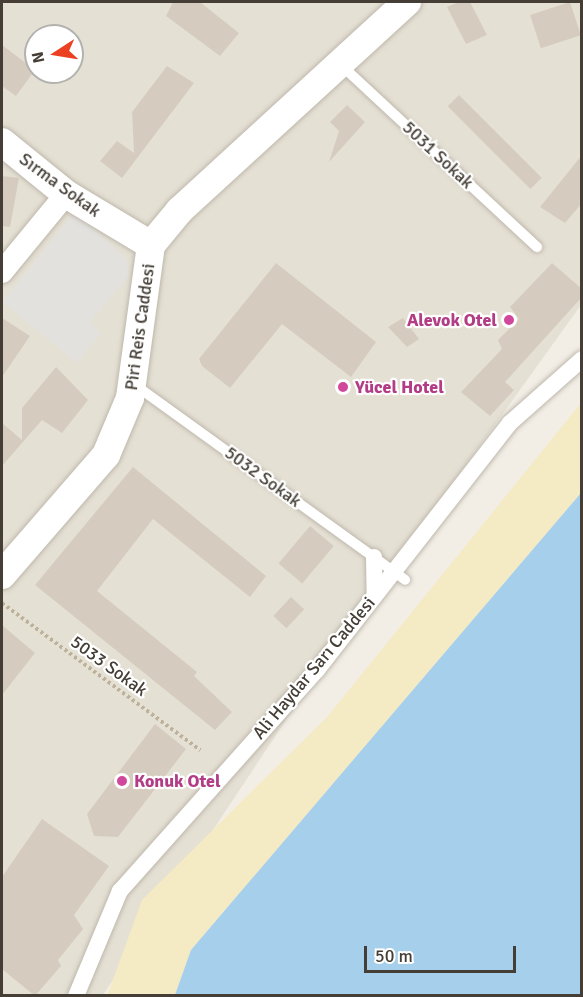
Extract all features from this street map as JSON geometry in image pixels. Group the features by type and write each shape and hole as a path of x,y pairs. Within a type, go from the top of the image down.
{"street":[{"name":"Piri Reis Caddesi","path":"2,575 106,455 132,383 151,245 180,210 407,2"},
{"name":"Sırma Sokak","path":"2,142 66,194 151,245"},
{"path":"2,272 66,194"},
{"name":"Ali Haydar Sarı Caddesi","path":"76,996 120,891 317,670 375,596 399,576 510,423 582,359"},
{"path":"374,557 375,596"}],"lane":[{"name":"5031 Sokak","path":"339,63 537,247"},
{"name":"5032 Sokak","path":"132,383 399,576"}],"path":[{"name":"5033 Sokak","path":"2,603 200,750"}],"shaded area":[{"path":"2,2 581,2 581,305 332,651 103,995 2,996"},
{"path":"75,211 127,260 128,277 90,322 101,333 77,363 3,302"}],"sand":[{"path":"581,403 581,493 191,950 175,995 107,996 142,900 328,716"}],"water":[{"path":"581,493 581,995 175,995 191,950"}],"building":[{"path":"173,2 200,2 239,33 220,56 166,16"},
{"path":"459,2 470,2 487,35 466,44 447,7"},
{"path":"570,2 581,35 541,48 530,15"},
{"path":"2,45 24,62 25,84 16,96 2,86"},
{"path":"167,66 194,83 122,178 100,161 117,141 134,153 132,112"},
{"path":"459,95 542,178 530,189 448,106"},
{"path":"347,105 365,122 329,162 339,131 330,122"},
{"path":"582,155 582,203 565,223 540,207"},
{"path":"2,176 19,178 10,227 2,226"},
{"path":"276,263 376,342 351,377 282,324 230,388 202,366 199,359"},
{"path":"552,263 582,289 582,297 505,382 514,390 490,416 461,392 502,349 498,340 519,319 510,307"},
{"path":"2,318 30,336 2,377"},
{"path":"403,318 419,339 407,347 388,327"},
{"path":"56,367 88,400 62,433 42,420 2,466 2,423 22,440 22,408"},
{"path":"133,467 266,576 250,597 153,519 97,591 197,672 194,676 232,712 215,730 35,585"},
{"path":"310,526 334,546 302,583 279,564"},
{"path":"291,597 304,609 286,628 273,616"},
{"path":"2,625 35,653 2,695"},
{"path":"155,724 186,749 118,837 94,836 87,814"},
{"path":"42,819 109,866 74,915 83,929 58,960 61,966 35,996 2,969 2,877"}],"place":[{"name":"Alevok Otel","path":"509,320"},
{"name":"Yücel Hotel","path":"343,387"},
{"name":"Konuk Otel","path":"122,781"}]}
